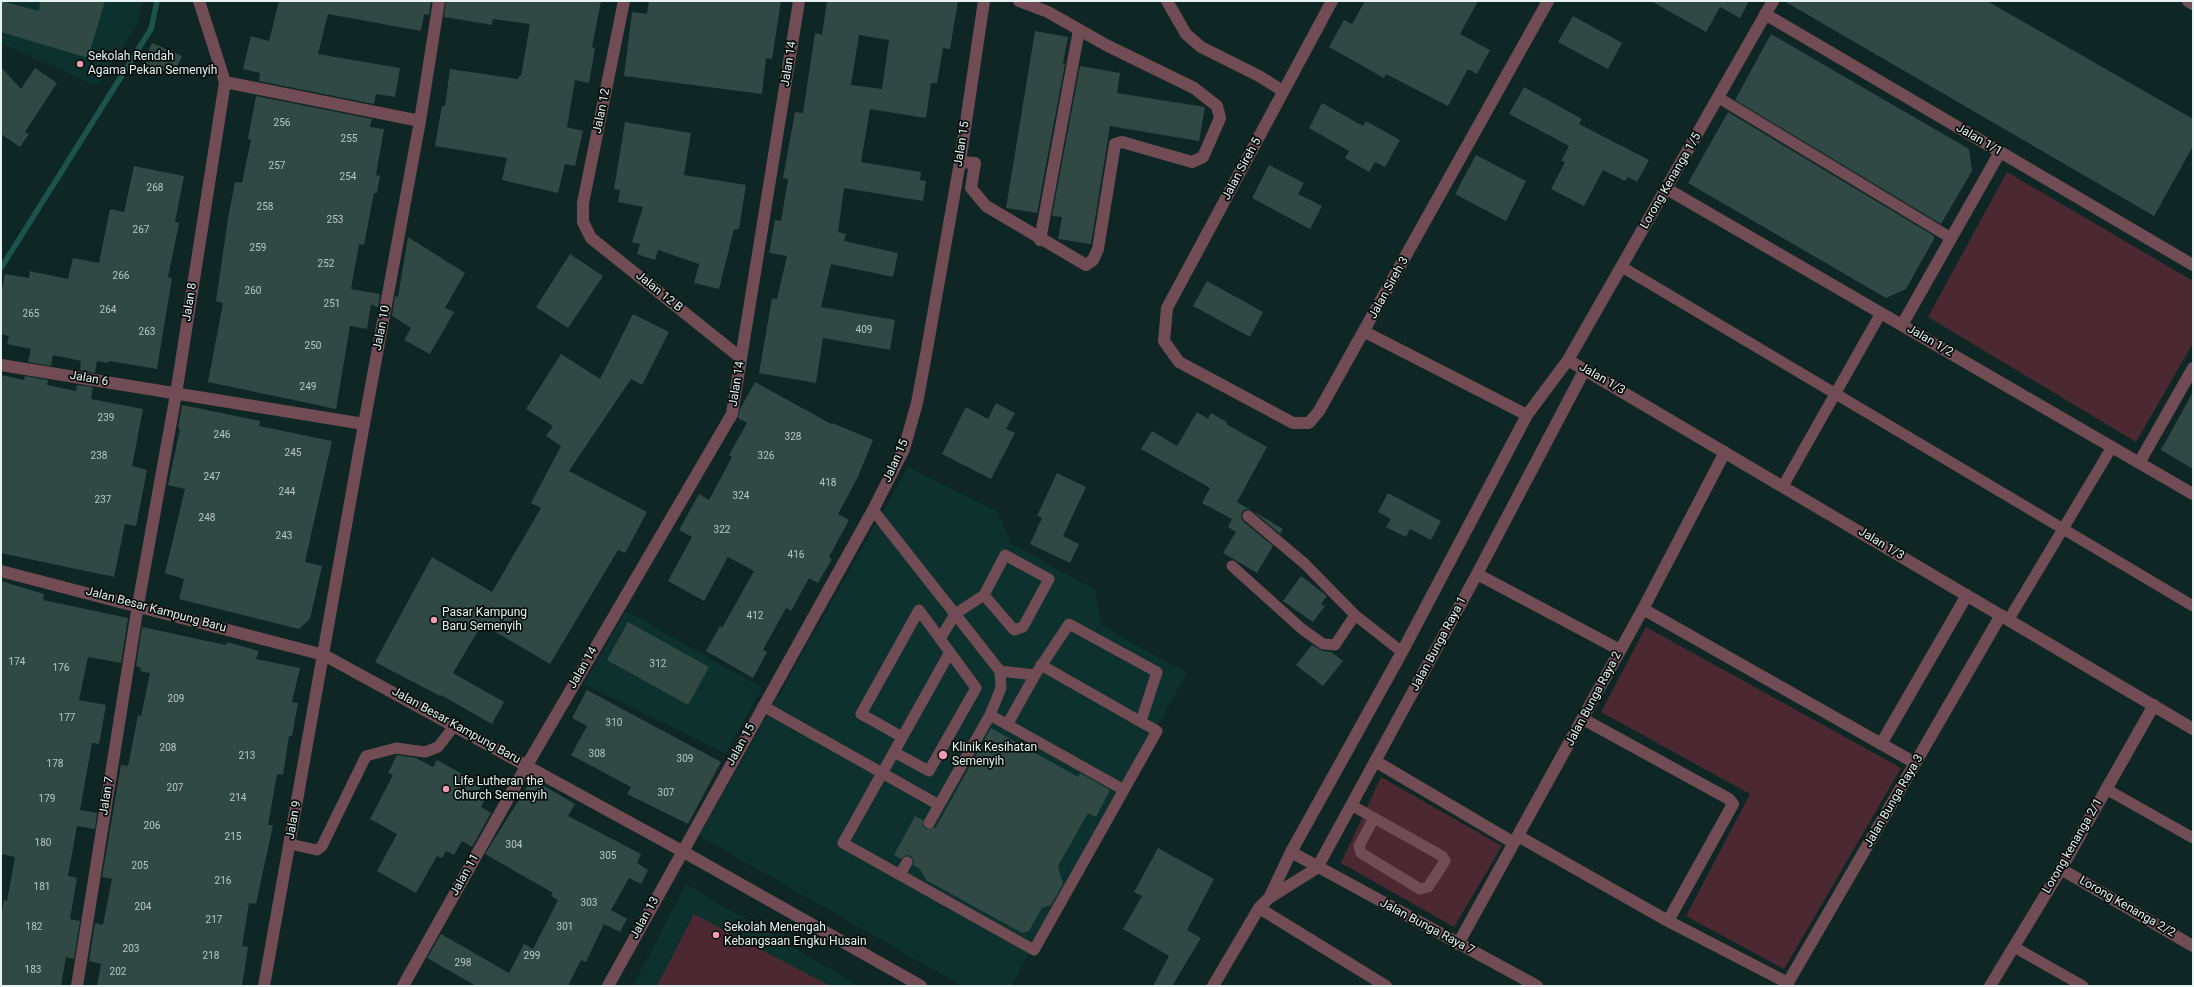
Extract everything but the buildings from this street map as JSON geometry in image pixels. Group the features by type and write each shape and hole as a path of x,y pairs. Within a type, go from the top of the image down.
{"street":[{"name":"Jalan 8","path":"138,605 176,394 225,82 199,1"},
{"name":"Jalan 10","path":"324,655 364,424 420,121 439,1"},
{"name":"Jalan 12","path":"583,222 583,203 624,1"},
{"name":"Jalan 14","path":"527,765 732,414 799,1"},
{"name":"Jalan 15","path":"682,851 874,510 904,449 917,403 960,162 984,1"},
{"path":"960,162 976,163 971,188 986,206 1040,240 1086,265 1093,260 1098,249 1115,144 1122,142 1192,162 1203,157 1220,118 1217,106 1194,88 1079,30 1048,12 1019,1"},
{"path":"1167,1 1186,34 1201,46 1259,76 1283,91"},
{"name":"Jalan Sireh 5","path":"1164,341 1167,308 1332,1"},
{"name":"Jalan Sireh 3","path":"1164,341 1179,362 1293,422 1309,423 1319,411 1365,332 1548,1"},
{"name":"Lorong Kenanga 1/5","path":"1270,898 1291,852 1402,652 1527,415 1568,360 1719,98 1773,1"},
{"path":"2188,1 2193,4"},
{"name":"Jalan 1/1","path":"1765,14 2193,265"},
{"path":"1040,240 1079,30"},
{"path":"225,82 420,121"},
{"path":"1902,325 2000,152"},
{"name":"Jalan 1/2","path":"1667,189 2193,494"},
{"name":"Jalan 12 B","path":"583,222 591,238 741,358"},
{"path":"1365,332 1527,415"},
{"name":"Jalan 1/3","path":"1568,360 2193,728"},
{"name":"Jalan 6","path":"1,365 364,424"},
{"path":"2139,463 2193,368"},
{"name":"Jalan Bunga Raya 1","path":"1270,898 1317,868 1477,574 1585,369"},
{"name":"Jalan Bunga Raya 2","path":"1458,944 1643,609 1725,452"},
{"name":"Jalan Besar Kampung Baru","path":"1,571 138,605 324,655 455,725 921,986"},
{"path":"1477,574 1620,650"},
{"path":"1881,744 1967,595"},
{"name":"Jalan 7","path":"77,986 138,605"},
{"path":"1643,609 1915,763"},
{"name":"Jalan Bunga Raya 3","path":"1787,985 1915,763 2005,617"},
{"name":"Jalan 9","path":"264,986 324,655"},
{"name":"Lorong kenanga 2/1","path":"1990,986 2061,869 2154,705"},
{"path":"1583,719 1729,798 1733,804 1668,921"},
{"path":"1375,761 1787,985"},
{"name":"Jalan 11","path":"403,986 527,765"},
{"name":"Jalan 13","path":"608,986 682,851"},
{"name":"Jalan Bunga Raya 7","path":"1291,852 1317,868 1537,986"},
{"name":"Lorong Kenanga 2/2","path":"2061,869 2193,946"},
{"path":"1213,986 1259,908 1270,898"},
{"path":"1259,908 1386,986"}],"lane":[{"path":"1719,98 1951,238"},
{"path":"1622,267 2193,606"},
{"path":"1783,486 1882,313"},
{"path":"2005,617 2064,530 2112,447"},
{"path":"874,510 1000,671 1001,688 990,715 929,823"},
{"path":"1248,516 1305,564 1355,615 1402,652"},
{"path":"940,639 955,614 984,595 1005,555 1049,578 1023,627 1014,630 984,595"},
{"path":"1232,566 1302,629 1323,644 1335,645 1355,615"},
{"path":"894,752 929,771 976,688 919,610 861,714 902,737"},
{"path":"1007,725 1034,675 1069,624 1157,672 1141,721"},
{"path":"950,652 843,843 1034,950 1157,731 1041,665"},
{"path":"1000,671 1034,675"},
{"path":"763,706 940,805"},
{"path":"990,715 1124,790"},
{"path":"290,844 317,850 322,846 366,756 396,748 425,752 438,747 455,725"},
{"path":"2106,789 2193,838"},
{"path":"1351,806 1374,818 1442,856 1445,861 1428,887 1420,889 1361,853 1359,846 1374,818"},
{"path":"900,875 907,862"},
{"path":"2014,947 2083,986"}],"shaded area":[{"name":"Sekolah Rendah Agama Pekan Semenyih","path":"1,1 142,1 137,26 96,86 1,43"},
{"path":"2007,172 2193,281 2193,343 2136,442 1928,317"},
{"name":"Klinik Kesihatan Semenyih","path":"908,467 997,511 1012,544 1094,589 1102,626 1187,673 1011,986 962,986 699,836"},
{"path":"626,611 762,688 725,754 584,684"},
{"path":"1646,627 1901,768 1784,969 1686,916 1750,794 1601,712"},
{"path":"1381,777 1502,846 1454,927 1341,863"},
{"name":"Sekolah Menengah Kebangsaan Engku Husain","path":"686,884 859,986 633,986"},
{"path":"694,914 830,986 657,986"}],"waterway":[{"path":"1,268 151,29 157,1"}],"place":[{"name":"Sekolah Rendah Agama Pekan Semenyih","path":"80,64"},
{"name":"Pasar Kampung Baru Semenyih","path":"434,620"},
{"name":"Klinik Kesihatan Semenyih","path":"943,755"},
{"name":"Life Lutheran the Church Semenyih","path":"446,789"},
{"name":"Sekolah Menengah Kebangsaan Engku Husain","path":"716,935"}]}
